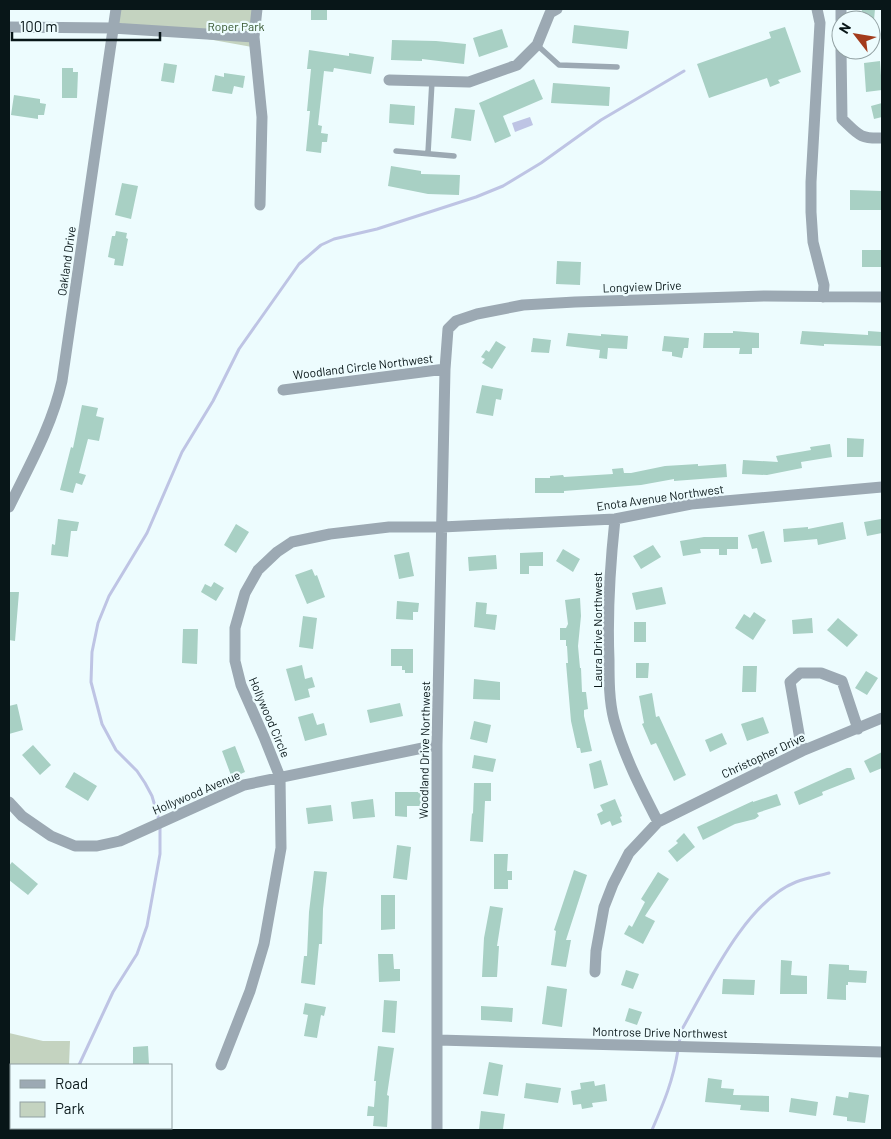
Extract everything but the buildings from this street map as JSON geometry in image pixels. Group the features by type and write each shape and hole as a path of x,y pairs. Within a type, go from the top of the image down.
{"street":[{"name":"Oakland Drive","path":"9,507 41,443 60,394 116,9"},
{"path":"257,9 254,37 262,117 260,205"},
{"path":"389,80 469,82 517,65 537,45 550,12 557,9"},
{"path":"817,9 820,23 811,212 814,242 824,286 823,297"},
{"path":"9,27 112,28 254,37"},
{"path":"841,60 842,119 860,136 882,138"},
{"name":"Longview Drive","path":"445,369 448,330 456,321 477,314 523,305 765,296 882,297"},
{"name":"Woodland Circle Northwest","path":"284,390 445,369"},
{"name":"Woodland Drive Northwest","path":"437,1130 437,745 445,369"},
{"name":"Enota Avenue Northwest","path":"442,527 615,519 690,504 882,487"},
{"name":"Laura Drive Northwest","path":"615,519 608,628 609,685 614,719 633,774 658,822"},
{"name":"Hollywood Circle","path":"220,1065 250,991 264,944 281,848 280,777 241,685 235,661 235,628 245,592 258,570 277,552 292,542 330,534 389,527 442,527"},
{"path":"802,751 790,682 800,673 821,673 842,681 858,730"},
{"name":"Christopher Drive","path":"658,822 802,751 858,730 882,718"},
{"name":"Hollywood Avenue","path":"9,802 22,816 51,836 75,846 97,846 120,841 244,785 437,745"},
{"path":"596,972 596,951 604,907 613,884 629,853 658,822"},
{"name":"Montrose Drive Northwest","path":"438,1040 882,1052"}],"lane":[{"path":"537,45 559,65 617,67"},
{"path":"428,154 432,81"},
{"path":"396,151 454,156"}],"green space":[{"name":"Roper Park","path":"115,9 256,9 252,47 113,22"},
{"path":"9,1033 43,1041 70,1041 69,1064 10,1064 10,1129 68,1130 9,1130"}],"water":[{"path":"530,117 533,125 515,132 512,123"}],"waterway":[{"path":"159,820 152,796 145,783 137,771 116,750 102,724 91,682 92,652 98,623 109,596 147,533 182,452 213,401 239,349 299,264 321,245 334,239 377,229 476,197 503,186 541,163 601,120 684,71"},
{"path":"79,1064 113,992 137,954 147,926 160,854 160,826"},
{"path":"679,1044 681,1031 715,969 744,926 760,907 777,892 796,882 829,873"},
{"path":"652,1130 671,1082 678,1050"}]}
